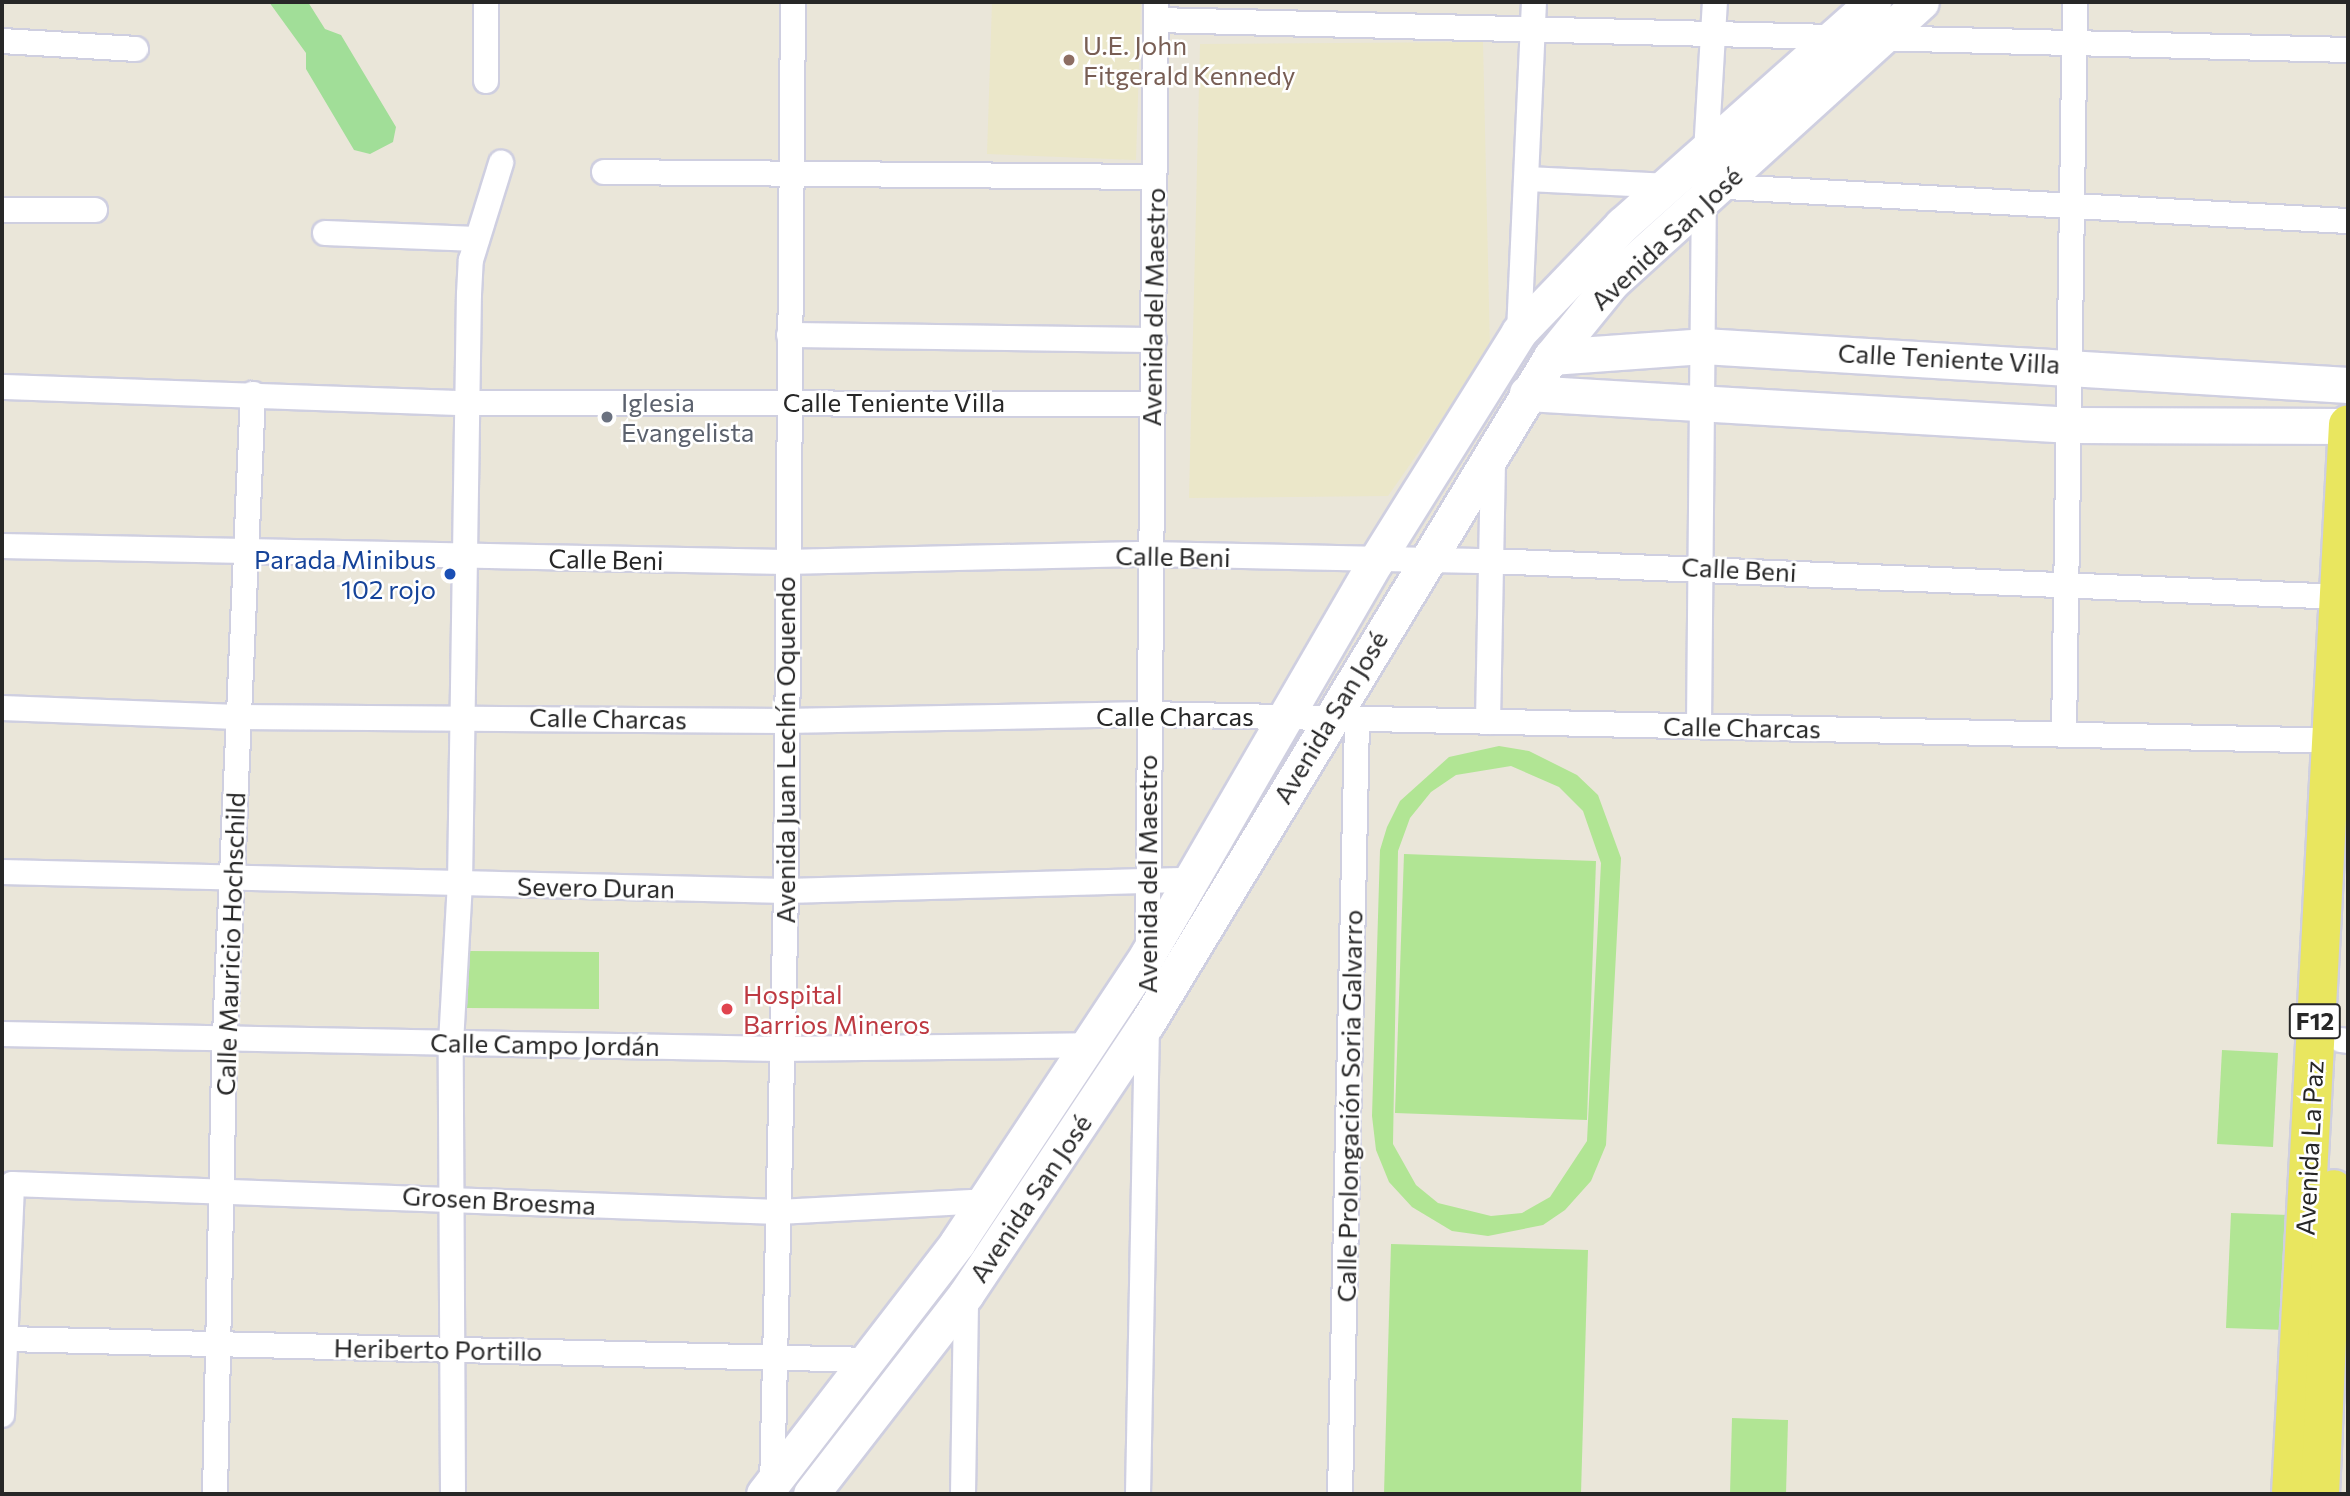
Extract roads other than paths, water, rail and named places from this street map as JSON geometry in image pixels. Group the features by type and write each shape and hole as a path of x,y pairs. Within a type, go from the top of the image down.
{"main road":[{"name":"Avenida La Paz","path":"2320,1494 2348,426"},
{"name":"Avenida La Paz","path":"2329,1204 2345,1041 2348,897"},
{"name":"Avenida La Paz","path":"2291,1494 2327,1286"}],"street":[{"path":"486,2 486,81"},
{"name":"Avenida Juan Lechín Oquendo","path":"772,1492 771,1356 778,1212 779,1049 786,891 785,562 793,2"},
{"path":"1534,2 1529,180 1520,332 1550,357 1578,396"},
{"path":"1699,726 1703,346 1701,183 1715,2"},
{"name":"Avenida San José","path":"811,1494 966,1294 1147,1023 1343,718 1424,561 1550,357 1612,282 1701,183 1873,2"},
{"name":"Avenida San José","path":"772,1492 986,1201 1148,954 1376,561 1520,332 1622,225 1701,183 1891,34 1921,2"},
{"path":"2064,734 2072,425 2069,202 2075,2"},
{"path":"1156,11 1534,27 1891,34 2348,50"},
{"name":"Avenida del Maestro","path":"1138,1494 1149,881 1147,714 1154,340 1156,11"},
{"path":"2,41 136,49"},
{"path":"453,1494 451,1043 460,884 463,556 471,260 501,163"},
{"path":"604,172 789,169 1154,177"},
{"path":"1529,180 1701,183 2069,202 2348,221"},
{"path":"2,210 95,210"},
{"path":"325,233 477,239"},
{"path":"789,335 1154,340"},
{"name":"Calle Teniente Villa","path":"1550,357 1703,346 2072,365 2348,385"},
{"name":"Calle Teniente Villa","path":"2,387 467,403 788,401 1153,404"},
{"path":"1527,393 2072,425 2348,426"},
{"name":"Calle Mauricio Hochschild","path":"215,1494 225,1034 236,880 237,717 253,394"},
{"path":"1489,722 1489,561 1493,447"},
{"name":"Calle Beni","path":"2,546 785,562 1149,554 1376,561 1489,561 1699,566 2067,586 2343,597"},
{"name":"Calle Charcas","path":"2,708 237,717 462,716 784,721 1147,714 2339,741"},
{"name":"Calle Prolongación Soria Galvarro","path":"1340,1494 1343,718"},
{"name":"Severo Duran","path":"2,872 236,880 786,891 1190,880"},
{"name":"Calle Campo Jordán","path":"2,1034 225,1034 451,1043 779,1049 1088,1045"},
{"name":"Grosen Broesma","path":"6,1339 12,1184 223,1188 778,1212 986,1201"},
{"path":"963,1494 966,1294"},
{"path":"2,1415 6,1339"},
{"name":"Heriberto Portillo","path":"6,1339 870,1360"}],"place":[{"name":"U.E. John Fitgerald Kennedy","path":"1069,60"},
{"name":"Iglesia Evangelista","path":"607,417"},
{"name":"Parada Minibus 102 rojo","path":"450,574"},
{"name":"Hospital Barrios Mineros","path":"727,1009"}]}
